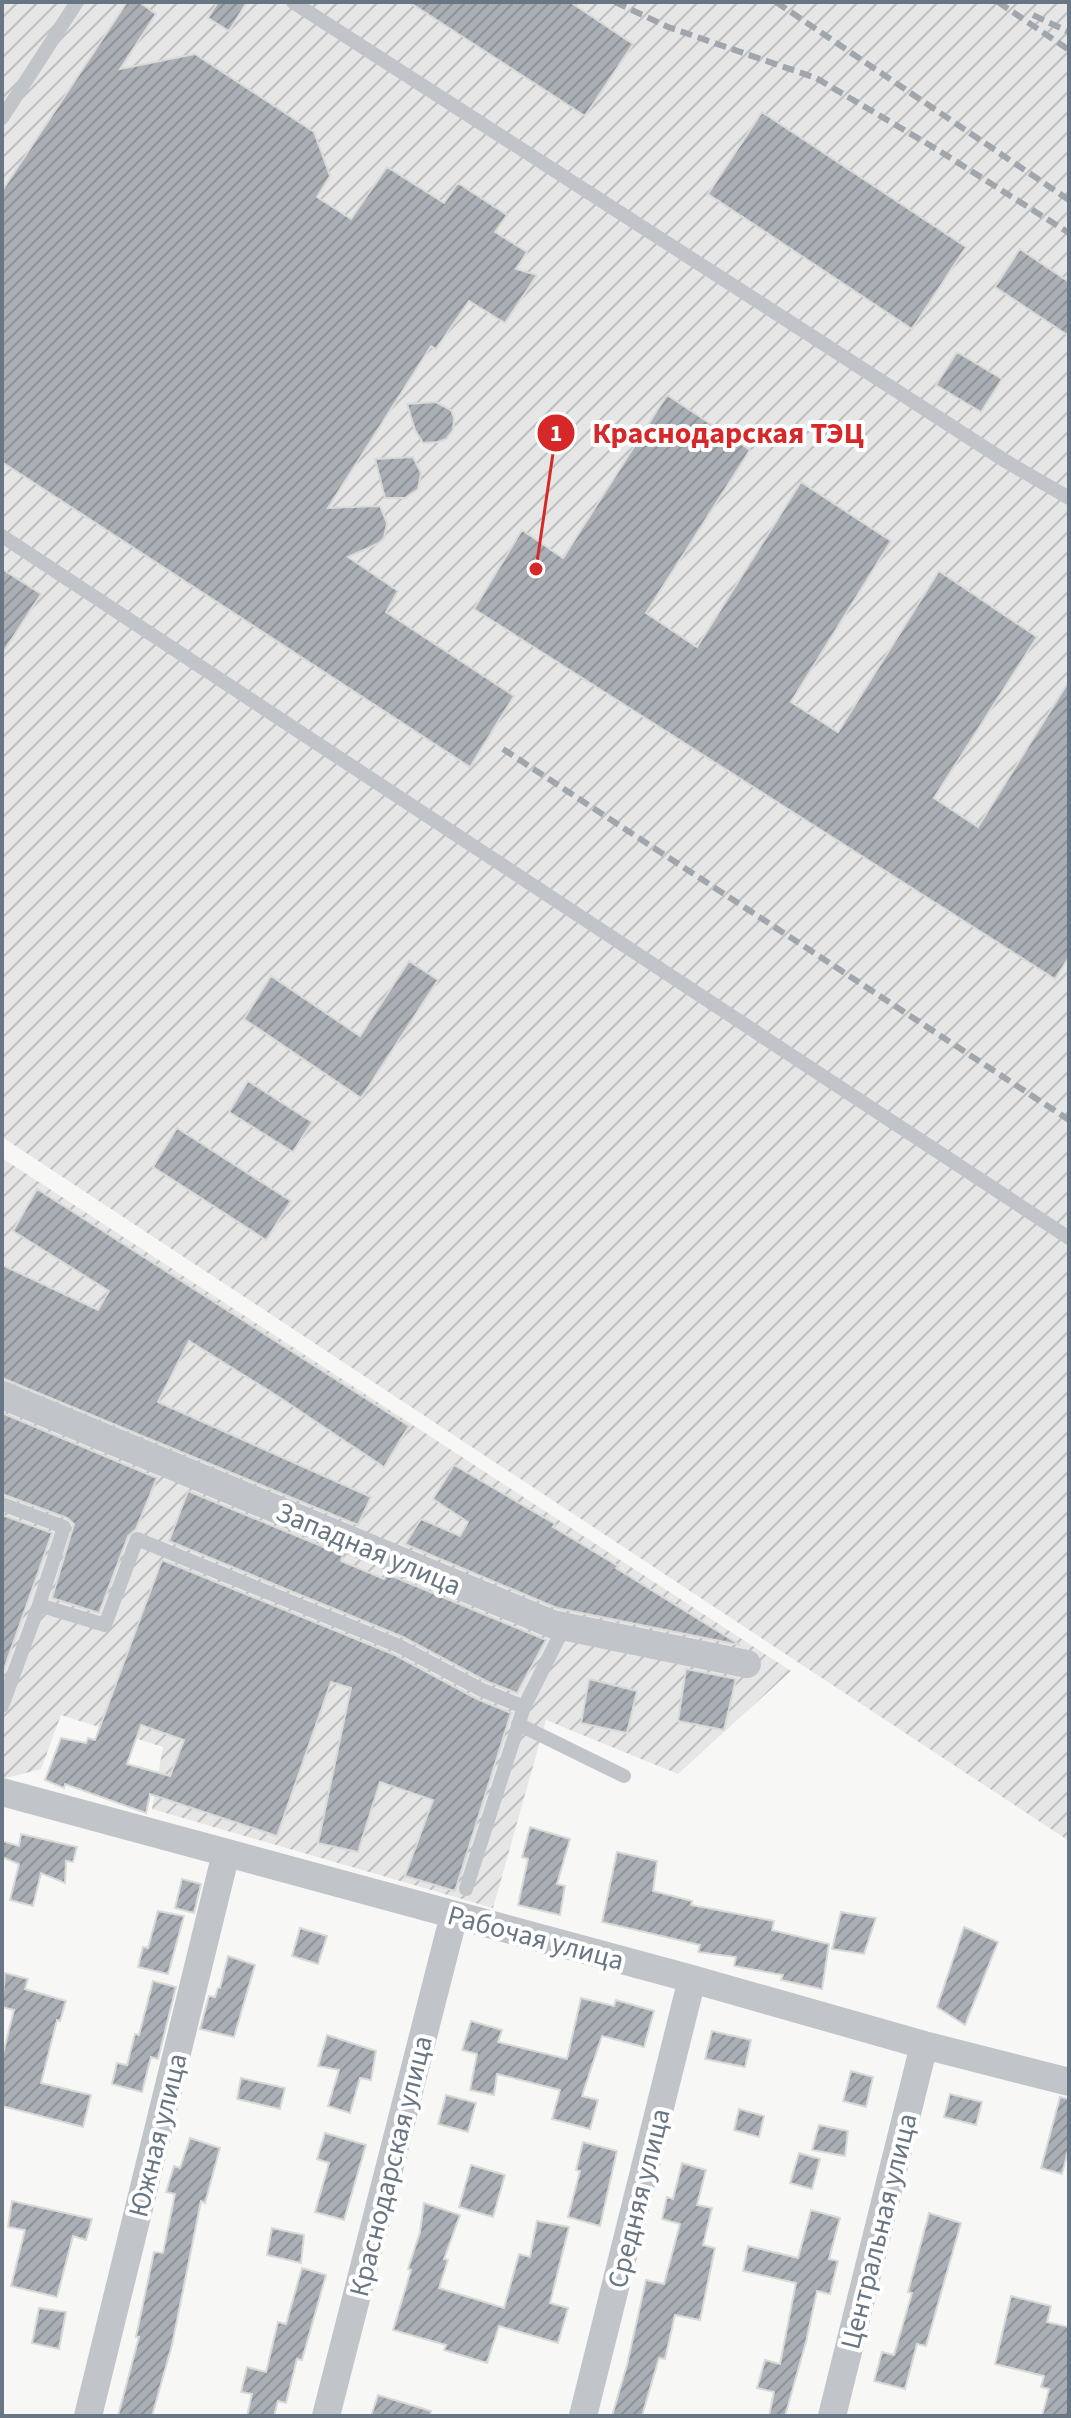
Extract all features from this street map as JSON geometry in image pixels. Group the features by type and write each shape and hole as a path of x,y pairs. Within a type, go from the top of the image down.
{"street":[{"name":"Западная улица","path":"2,1395 564,1627 577,1627 747,1664"},
{"name":"Рабочая улица","path":"3,1795 1069,2082"},
{"name":"Южная улица","path":"88,2416 226,1853"},
{"name":"Краснодарская улица","path":"326,2416 454,1915"},
{"name":"Средняя улица","path":"583,2416 692,1979"},
{"name":"Центральная улица","path":"832,2416 924,2045"}],"lane":[{"path":"2,118 77,2"},
{"path":"293,2 1007,462 1069,498"},
{"path":"2,536 1069,1238"},
{"path":"2,1504 64,1527 2,1706"},
{"path":"39,1605 105,1625 137,1539 399,1646 482,1690 524,1707"},
{"path":"466,1889 524,1707 564,1627"},
{"path":"518,1724 624,1776"}],"shaded area":[{"path":"2,2 1069,2 1069,1841 2,1137"},
{"path":"2,1158 791,1671 678,1774 546,1720 493,1908 152,1809 163,1747 61,1715 41,1769 2,1779"}],"building":[{"path":"127,2 139,2 156,14 120,69 195,54 314,132 330,176 317,197 351,219 387,167 444,203 458,183 507,215 495,232 527,252 516,269 537,275 505,323 469,301 436,349 431,346 328,508 380,506 387,523 384,538 348,557 398,591 386,612 514,696 470,767 2,462 2,191"},
{"path":"218,2 247,2 229,31 208,18"},
{"path":"409,2 570,2 633,44 585,116"},
{"path":"762,112 966,247 912,329 708,194"},
{"path":"1020,249 1069,282 1069,336 995,287"},
{"path":"957,352 1002,379 981,412 936,385"},
{"path":"667,395 750,450 646,613 697,647 801,482 891,541 791,702 838,732 939,571 1037,637 934,798 978,827 1069,681 1069,957 1055,979 474,609 522,530 563,558"},
{"path":"436,402 451,410 453,430 446,439 423,443 415,430 407,404"},
{"path":"413,457 421,473 418,489 405,498 385,498 375,459"},
{"path":"2,569 41,594 2,654"},
{"path":"409,961 438,980 361,1098 244,1019 271,976 360,1036"},
{"path":"248,1081 312,1122 293,1152 229,1112"},
{"path":"177,1128 291,1201 266,1240 153,1167"},
{"path":"37,1189 409,1426 384,1467 189,1341 158,1402 371,1497 358,1525 2,1378 2,1265 98,1310 109,1291 13,1231"},
{"path":"2,1413 157,1478 136,1529 128,1536 99,1613 52,1598 74,1524 67,1518 2,1494"},
{"path":"454,1465 555,1524 553,1527 740,1645 557,1608 405,1544 421,1519 460,1536 468,1522 433,1499"},
{"path":"188,1491 343,1555 341,1561 384,1579 387,1574 546,1640 517,1693 486,1681 403,1637 169,1541"},
{"path":"2,1515 52,1533 4,1669 2,1668"},
{"path":"162,1560 395,1655 477,1699 511,1713 455,1891 405,1876 433,1800 380,1782 358,1852 318,1843 351,1688 331,1682 277,1836 150,1794 146,1813 65,1784 64,1788 45,1780 61,1738 86,1743 88,1738 95,1740","holes":["141,1725 184,1740 170,1776 127,1764"]},
{"path":"686,1669 736,1679 724,1730 678,1721"},
{"path":"589,1679 637,1691 627,1733 581,1723"},
{"path":"530,1827 570,1839 557,1884 565,1886 560,1915 518,1905 528,1859 522,1857"},
{"path":"21,1834 77,1847 73,1862 66,1861 65,1883 41,1873 33,1906 10,1900 19,1864 2,1857 2,1841 19,1846"},
{"path":"617,1852 657,1861 653,1891 692,1901 691,1905 774,1921 772,1930 829,1944 822,1989 781,1980 783,1975 734,1966 736,1957 698,1952 700,1945 602,1922"},
{"path":"182,1879 201,1884 194,1913 175,1908"},
{"path":"158,1911 184,1916 168,1974 138,1967 143,1947 148,1948"},
{"path":"841,1912 876,1918 864,1954 832,1949"},
{"path":"964,1927 998,1942 965,2025 937,2007"},
{"path":"300,1928 327,1936 318,1964 292,1956"},
{"path":"228,1956 255,1965 234,2037 200,2029 209,1996 215,1997 220,1988"},
{"path":"5,1973 28,1979 25,1989 66,2001 60,2021 57,2020 41,2083 91,2095 83,2127 2,2106 2,2058 14,2010 2,2007"},
{"path":"153,1981 176,1987 158,2059 151,2057 142,2092 112,2084 117,2063 127,2065 135,2034 139,2035"},
{"path":"581,1998 614,2006 616,2000 654,2011 644,2047 602,2036 582,2096 598,2100 590,2129 552,2119 560,2090 497,2074 494,2095 470,2090 477,2054 462,2050 471,2021 502,2030 498,2042 567,2059"},
{"path":"712,2031 751,2040 745,2067 705,2059"},
{"path":"327,2035 376,2051 371,2080 360,2078 350,2113 328,2106 339,2070 318,2066"},
{"path":"851,2071 873,2077 866,2107 843,2101"},
{"path":"241,2078 285,2088 280,2109 237,2099"},
{"path":"950,2094 982,2102 976,2125 944,2117"},
{"path":"446,2095 476,2103 468,2132 438,2124"},
{"path":"1060,2097 1069,2099 1069,2147 1062,2174 1041,2168"},
{"path":"739,2109 764,2116 759,2137 734,2130"},
{"path":"819,2125 848,2131 845,2156 812,2150"},
{"path":"325,2133 366,2145 344,2220 315,2212 329,2163 317,2159"},
{"path":"190,2138 220,2148 205,2203 201,2201 172,2345 152,2416 118,2416 139,2337 136,2337 154,2252 163,2253 175,2194 166,2192 174,2166 180,2168"},
{"path":"583,2142 617,2151 600,2226 568,2217 580,2171 576,2170"},
{"path":"799,2153 820,2159 812,2189 790,2183"},
{"path":"682,2163 706,2170 697,2205 712,2208 703,2245 715,2248 700,2320 675,2315 665,2359 659,2358 642,2416 612,2416 646,2280 664,2284 680,2224 662,2219 667,2197 673,2199"},
{"path":"471,2165 505,2175 493,2217 459,2207"},
{"path":"12,2201 92,2219 86,2240 73,2236 57,2297 11,2286 25,2230 8,2227"},
{"path":"424,2203 460,2215 444,2259 448,2260 439,2288 504,2308 519,2254 530,2257 537,2221 569,2227 550,2303 568,2308 558,2343 499,2326 487,2363 444,2350 446,2345 393,2330 411,2270 408,2269 420,2232"},
{"path":"811,2210 840,2218 829,2259 838,2261 830,2294 817,2291 785,2416 769,2416 774,2392 757,2388 765,2360 780,2364 796,2283 743,2271 748,2246 798,2258"},
{"path":"929,2213 961,2223 926,2346 917,2344 905,2389 874,2381 882,2352 894,2355 912,2293 908,2292"},
{"path":"272,2228 304,2235 301,2263 267,2255"},
{"path":"302,2268 326,2275 302,2360 297,2359 286,2403 278,2401 274,2416 247,2416 252,2394 241,2392 247,2367 266,2372 278,2322 286,2324"},
{"path":"1011,2296 1051,2306 1047,2322 1069,2327 1069,2416 1042,2416 1049,2389 1041,2387 1044,2376 995,2364"},
{"path":"39,2308 66,2312 59,2349 32,2343"},
{"path":"378,2395 431,2411 430,2416 371,2416"}],"railway":[{"path":"615,2 668,27 816,78 1069,233"},
{"path":"776,2 1069,200"},
{"path":"998,2 1069,50"},
{"path":"1033,15 1069,32"},
{"path":"503,749 1069,1120"}],"place":[{"name":"Краснодарская ТЭЦ","path":"536,569"}]}
